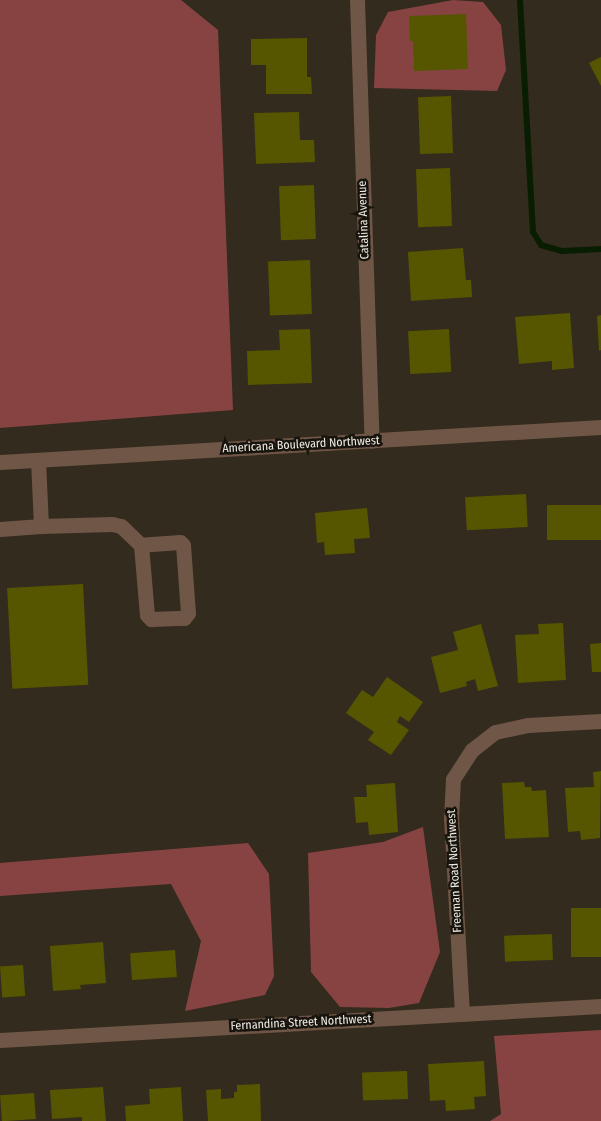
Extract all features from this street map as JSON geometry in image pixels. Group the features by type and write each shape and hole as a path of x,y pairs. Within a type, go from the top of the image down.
{"street":[{"name":"Catalina Avenue","path":"357,0 372,441"},
{"name":"Americana Boulevard Northwest","path":"0,462 601,427"},
{"path":"38,460 41,526"},
{"path":"0,529 112,524 121,526 141,545 147,615 151,619 184,618 188,613 183,546 180,542 141,545"},
{"name":"Freeman Road Northwest","path":"462,1014 451,818 453,779 472,750 495,732 528,725 601,721"},
{"name":"Fernandina Street Northwest","path":"0,1040 601,1006"}],"shaded area":[{"path":"0,0 181,0 218,30 233,410 0,428"},
{"path":"453,0 483,2 501,25 506,70 497,91 374,88 376,35 388,12"},
{"path":"423,827 440,952 419,1003 389,1008 340,1007 311,972 308,853 383,842"},
{"path":"248,843 269,874 274,976 265,995 185,1011 201,941 171,884 0,896 0,863"},
{"path":"601,1030 601,1121 490,1121 501,1114 494,1036"}],"building":[{"path":"466,14 468,69 414,71 413,41 410,41 409,16"},
{"path":"307,38 307,77 311,77 312,94 266,94 266,65 251,65 251,39"},
{"path":"601,57 601,86 589,63"},
{"path":"451,96 453,153 420,154 418,97"},
{"path":"299,112 300,140 314,140 315,162 256,164 254,113"},
{"path":"450,168 452,226 418,227 416,169"},
{"path":"314,185 316,239 281,240 279,186"},
{"path":"463,248 466,280 471,280 472,297 411,301 408,252"},
{"path":"310,260 312,314 270,315 268,261"},
{"path":"570,313 574,368 552,370 552,361 519,364 515,317"},
{"path":"601,315 601,350 599,351 597,316"},
{"path":"310,329 312,383 248,385 247,351 280,350 279,330"},
{"path":"449,329 451,372 410,374 408,331"},
{"path":"526,494 528,527 467,530 465,497"},
{"path":"547,505 601,505 601,540 547,540"},
{"path":"367,508 370,538 354,539 355,553 325,555 324,542 317,543 315,513"},
{"path":"83,584 88,685 12,689 7,588"},
{"path":"563,623 566,680 518,683 515,635 539,634 538,624"},
{"path":"481,624 498,686 478,691 475,679 466,682 467,686 440,693 431,657 458,650 453,632"},
{"path":"601,643 601,672 592,672 590,644"},
{"path":"387,677 423,702 409,722 400,716 397,722 409,730 391,755 368,740 374,732 346,713 362,690 373,697"},
{"path":"601,771 600,838 581,840 580,831 568,832 565,788 594,787 593,772"},
{"path":"524,782 525,787 531,787 532,791 546,790 549,837 505,839 502,783"},
{"path":"395,783 398,832 369,835 368,822 356,823 354,797 367,797 366,785"},
{"path":"571,908 601,908 601,957 571,957"},
{"path":"552,934 553,960 505,962 504,936"},
{"path":"103,942 106,983 80,985 81,989 53,991 50,946"},
{"path":"175,950 177,977 132,980 130,953"},
{"path":"23,965 25,996 2,998 0,967"},
{"path":"484,1061 486,1096 474,1097 475,1109 446,1111 445,1100 430,1101 428,1064"},
{"path":"407,1071 408,1099 363,1101 362,1073"},
{"path":"260,1084 261,1121 208,1121 206,1090 221,1089 221,1099 234,1098 234,1092 237,1092 237,1085"},
{"path":"103,1087 106,1121 82,1121 82,1117 52,1119 50,1090"},
{"path":"181,1087 183,1121 126,1121 125,1106 150,1104 149,1089"},
{"path":"34,1093 36,1119 2,1121 0,1095"}],"waterway":[{"path":"520,0 533,232 541,245 562,251 601,249"}]}
